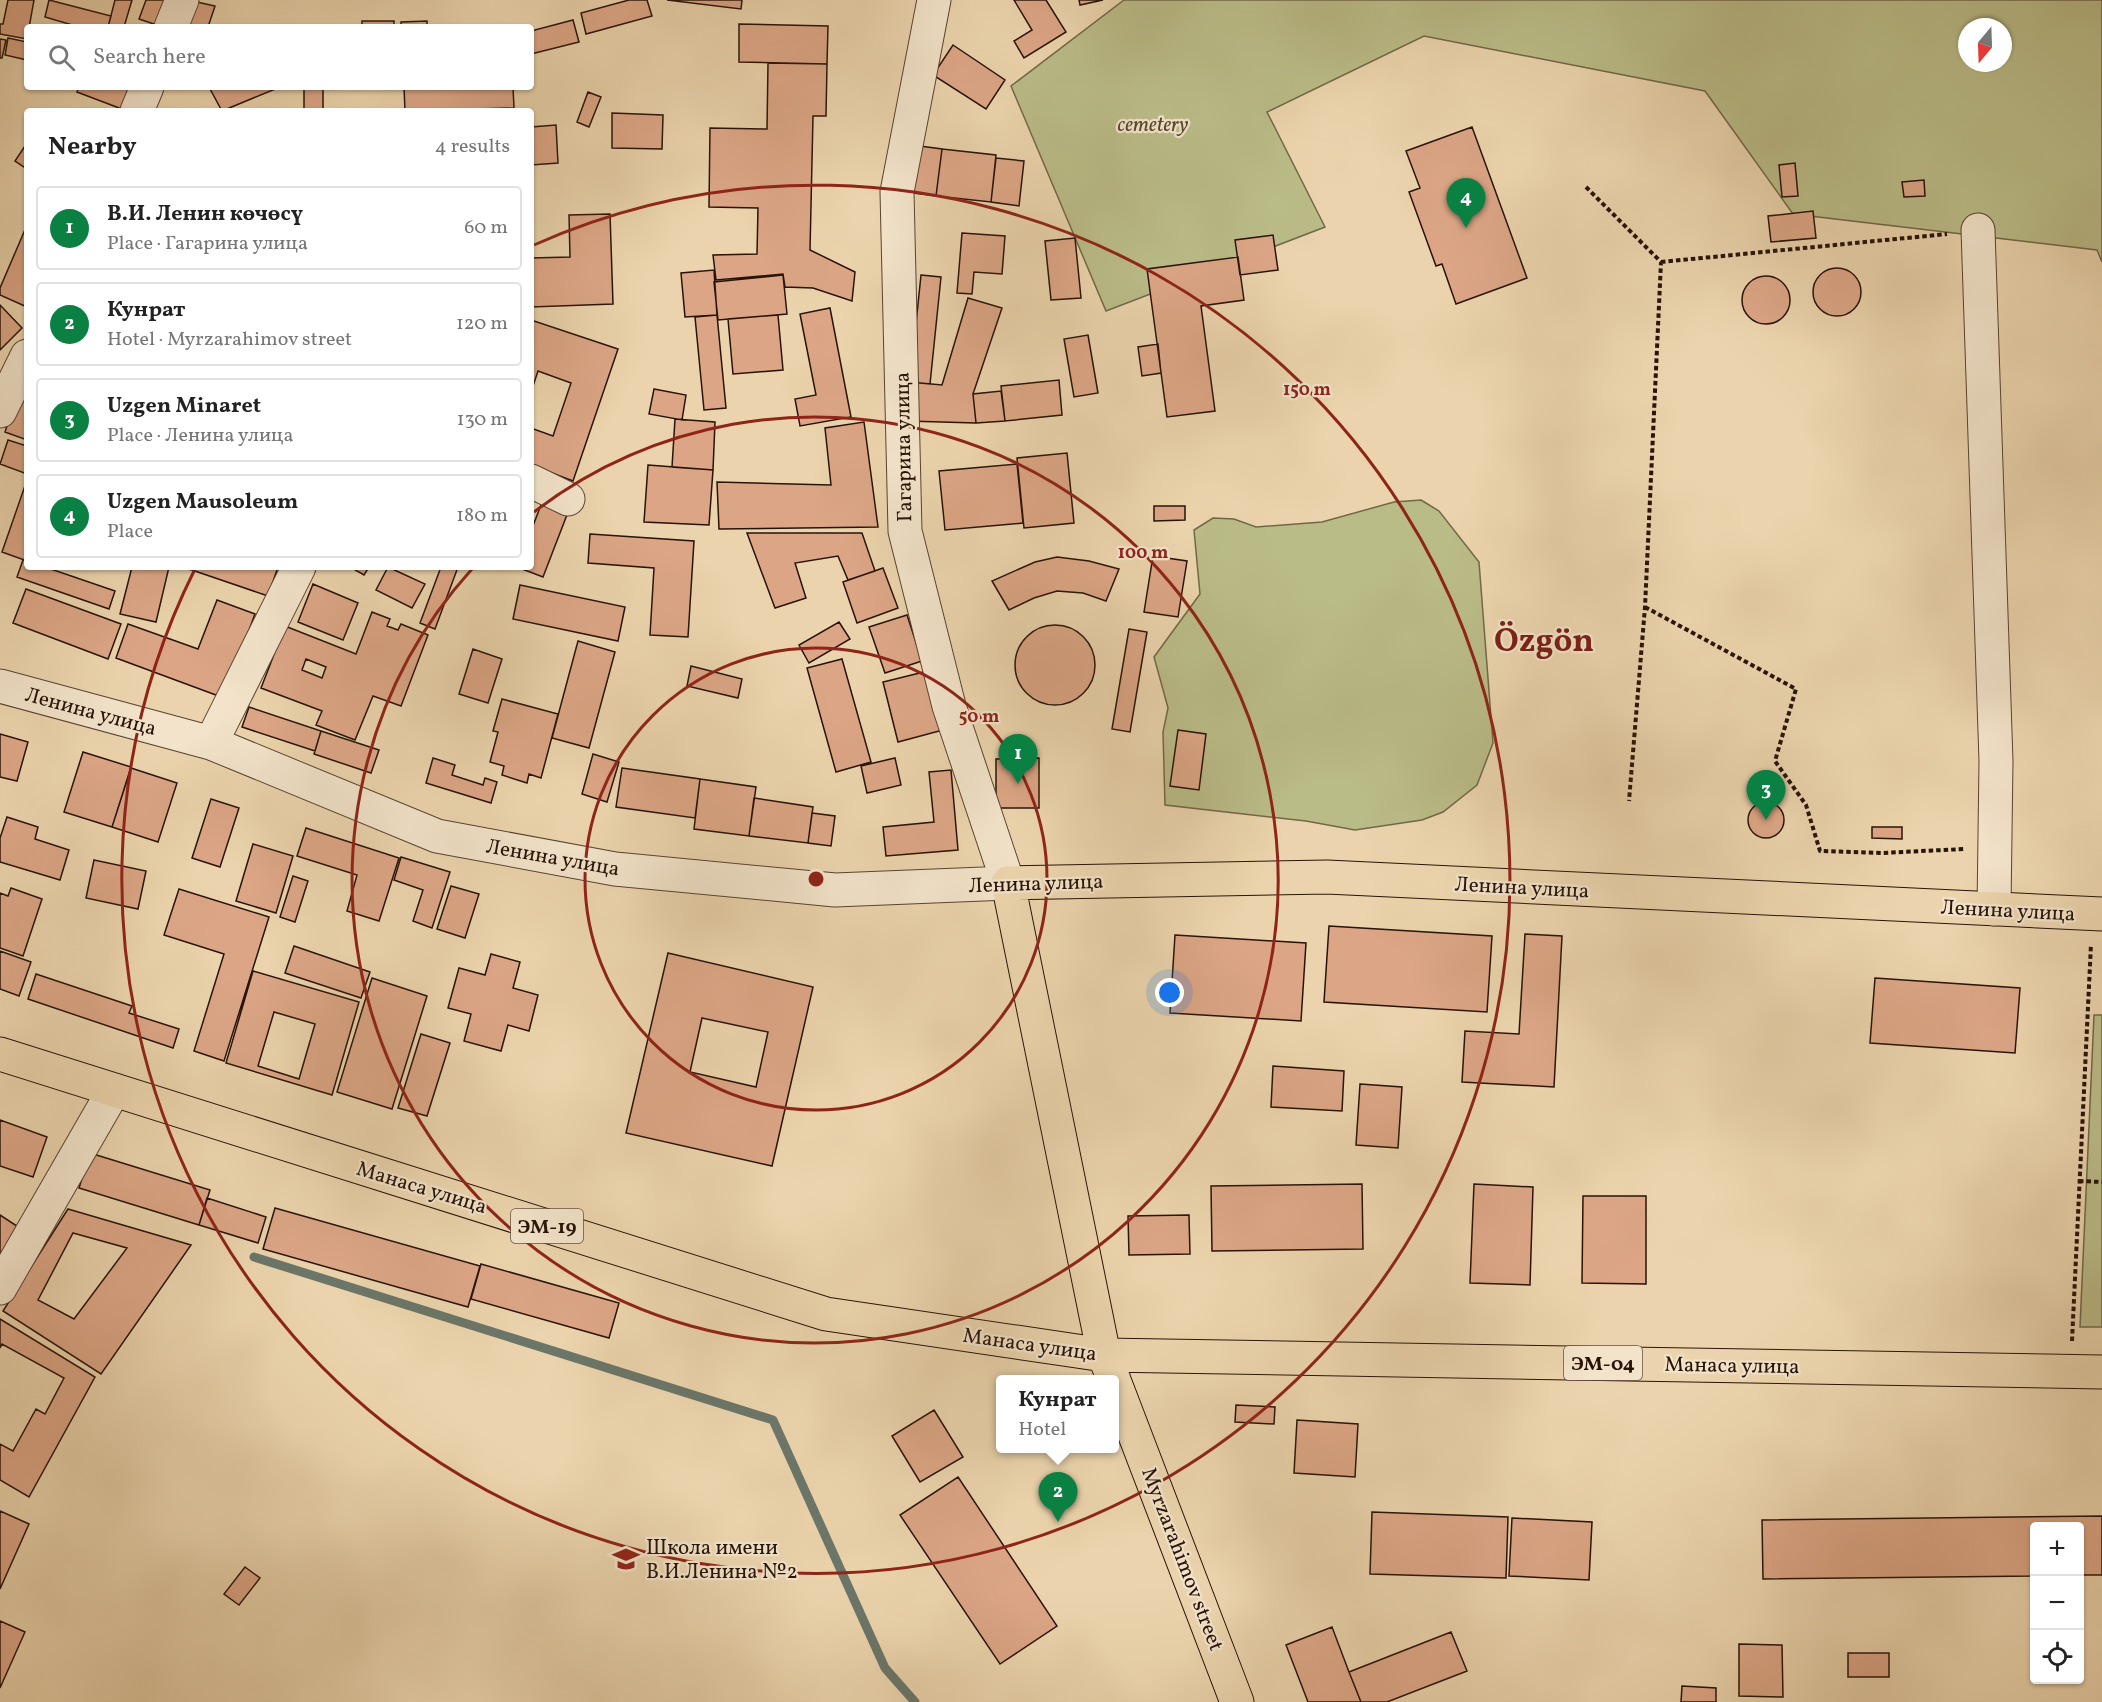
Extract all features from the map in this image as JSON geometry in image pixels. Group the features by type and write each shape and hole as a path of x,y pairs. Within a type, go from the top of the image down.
{"main road":[{"name":"Ленина улица","path":"1008,883 1327,877 2097,914"},
{"name":"Myrzarahimov street","path":"1008,883 1111,1372"},
{"name":"Манаса улица","path":"0,1054 826,1314 1111,1372 2086,1372"},
{"name":"Myrzarahimov street","path":"1119,1393 1237,1702"}],"street":[{"path":"172,24 182,0"},
{"name":"Гагарина улица","path":"934,0 897,192 905,531 949,706 1008,883"},
{"path":"138,108 146,90"},
{"path":"1978,230 1996,749 1994,909"},
{"path":"0,411 24,362"},
{"path":"534,482 568,499"},
{"path":"211,743 298,570"},
{"name":"Ленина улица","path":"0,686 211,743 437,836 615,869 835,890 1008,883"},
{"path":"0,1288 114,1090"}],"path":[{"path":"1586,187 1661,262 1645,607 1629,801"},
{"path":"1661,262 1978,230"},
{"path":"1645,607 1796,689 1776,760 1806,805 1820,851 1882,853 1995,848"},
{"path":"2086,1372 2079,1181 2097,914"},
{"path":"2079,1181 2102,1182"}],"green space":[{"name":"cemetery","path":"1124,0 2102,0 2102,262 2097,250 1793,214 1705,91 1424,36 1267,112 1325,227 1106,311 1011,86"},
{"path":"1421,500 1439,511 1479,562 1493,743 1477,785 1443,812 1422,820 1355,830 1306,821 1165,805 1163,732 1168,708 1154,657 1200,594 1194,530 1213,518 1234,519 1256,527 1322,522 1394,502"},
{"path":"2094,1015 2102,1015 2102,1327 2080,1327"}],"building":[{"path":"8,0 34,0 30,24 24,24 24,38 0,34 0,24 3,24"},
{"path":"49,0 111,16 109,24 69,24 45,17"},
{"path":"115,0 132,0 125,24 109,24"},
{"path":"146,0 169,0 161,24 139,19"},
{"path":"188,0 215,6 209,24 180,24"},
{"path":"629,0 647,0 652,16 586,34 581,13"},
{"path":"667,0 742,0 741,9"},
{"path":"1014,0 1046,0 1066,32 1024,58 1014,41 1032,30"},
{"path":"1079,0 1103,0 1080,5"},
{"path":"573,20 579,42 534,53 534,30"},
{"path":"362,21 394,21 394,24 362,24"},
{"path":"427,21 427,24 401,24 401,22"},
{"path":"739,24 828,26 827,64 739,62"},
{"path":"8,38 24,41 24,59 5,55"},
{"path":"0,39 6,40 2,58 0,58"},
{"path":"953,45 1005,80 986,109 933,75"},
{"path":"768,63 827,64 826,116 813,116 810,250 855,272 852,301 813,288 785,287 783,274 716,280 713,255 757,254 758,208 709,207 710,128 767,129"},
{"path":"78,90 135,90 128,108 119,108 77,92"},
{"path":"211,90 273,90 229,108 220,108"},
{"path":"304,90 323,90 323,108 304,108"},
{"path":"404,90 513,90 514,108 405,108"},
{"path":"588,92 601,97 589,127 577,122"},
{"path":"612,113 663,115 662,149 612,148"},
{"path":"556,125 558,163 534,165 534,127"},
{"path":"1472,127 1527,278 1456,304 1442,264 1436,266 1409,192 1420,188 1406,151"},
{"path":"912,145 942,149 936,196 906,192"},
{"path":"24,148 24,167 15,161"},
{"path":"942,149 996,155 991,202 936,196"},
{"path":"996,158 1024,161 1019,206 991,202"},
{"path":"1795,163 1798,196 1782,197 1779,165"},
{"path":"1924,180 1925,196 1904,197 1902,182"},
{"path":"1813,211 1816,238 1771,242 1768,216"},
{"path":"610,214 613,304 534,307 534,258 570,257 569,215"},
{"path":"24,232 24,306 0,295 0,288"},
{"path":"962,233 1005,236 1002,274 974,272 972,294 957,293"},
{"path":"1273,235 1278,270 1240,275 1235,240"},
{"path":"1075,238 1081,298 1051,300 1045,241"},
{"path":"1238,257 1244,300 1201,306 1215,411 1167,417 1147,269"},
{"path":"1832,268 1842,268 1854,275 1861,287 1861,297 1854,309 1842,316 1832,316 1817,305 1813,297 1813,287 1824,272"},
{"path":"714,270 717,315 685,317 681,273"},
{"path":"783,275 787,314 718,320 714,282"},
{"path":"921,275 941,277 930,384 910,382"},
{"path":"1761,276 1771,276 1783,283 1790,295 1790,305 1783,317 1771,324 1761,324 1746,313 1742,305 1742,295 1753,280"},
{"path":"968,298 1002,308 973,394 976,423 907,421 910,382 942,385"},
{"path":"0,305 22,328 0,350"},
{"path":"830,308 851,417 800,426 795,399 816,395 800,314"},
{"path":"717,315 726,408 704,410 695,317"},
{"path":"778,315 783,370 733,374 728,319"},
{"path":"534,321 618,349 573,481 534,466 534,429 553,436 571,383 538,371 534,383"},
{"path":"1088,335 1098,393 1074,397 1064,339"},
{"path":"1158,344 1161,373 1142,376 1138,347"},
{"path":"1059,380 1062,415 1005,421 1001,386"},
{"path":"20,386 24,388 24,439 5,432"},
{"path":"654,389 686,395 682,420 649,414"},
{"path":"1001,391 1005,421 976,423 973,394"},
{"path":"675,419 715,422 713,470 672,467"},
{"path":"864,422 878,527 719,529 717,482 831,485 825,428"},
{"path":"8,440 24,445 24,473 0,464"},
{"path":"1067,453 1074,523 1024,528 1017,458"},
{"path":"1017,464 1023,523 945,530 939,471"},
{"path":"648,465 713,470 709,525 644,522"},
{"path":"24,489 24,560 2,552"},
{"path":"544,497 570,507 543,577 525,570 534,570 534,523"},
{"path":"1154,506 1185,506 1185,520 1154,521"},
{"path":"747,533 862,533 875,571 848,580 838,556 795,563 806,598 775,608"},
{"path":"590,534 694,541 688,637 650,635 654,568 588,563"},
{"path":"1153,556 1187,561 1178,617 1144,612"},
{"path":"1057,557 1089,561 1119,569 1106,601 1083,593 1057,591 1034,598 1009,610 992,581 1035,562"},
{"path":"23,560 24,570 54,570 115,591 109,609 17,577"},
{"path":"883,568 898,608 857,623 843,582"},
{"path":"131,570 168,570 156,622 120,614"},
{"path":"192,570 277,570 268,596"},
{"path":"355,570 367,570 364,575"},
{"path":"386,570 395,570 425,584 412,608 376,590"},
{"path":"440,570 457,570 435,629 420,623"},
{"path":"313,584 358,603 343,640 298,622"},
{"path":"520,585 625,607 618,641 513,619"},
{"path":"26,589 121,624 108,659 13,623"},
{"path":"217,600 255,614 224,698 116,658 128,624 198,649"},
{"path":"372,612 390,619 387,626 398,630 401,624 428,635 401,706 373,696 355,740 316,725 322,711 261,688 285,626 356,654","holes":["306,659 326,667 322,678 302,670"]},
{"path":"907,615 922,661 885,673 869,627"},
{"path":"839,622 850,639 809,663 799,645"},
{"path":"1055,625 1070,628 1083,637 1092,650 1095,665 1092,680 1083,693 1070,702 1055,705 1040,702 1027,693 1018,680 1015,665 1018,650 1027,637 1040,628"},
{"path":"1129,629 1147,632 1130,732 1112,729"},
{"path":"578,641 615,652 589,748 552,738"},
{"path":"473,649 502,659 488,703 459,694"},
{"path":"842,659 871,762 836,772 807,668"},
{"path":"691,666 742,679 738,698 687,686"},
{"path":"928,671 943,730 898,742 883,682"},
{"path":"502,699 558,714 541,778 529,774 527,783 502,775 504,766 490,762 498,732 493,731"},
{"path":"249,707 321,731 315,751 242,727"},
{"path":"1178,730 1206,734 1199,790 1170,786"},
{"path":"321,731 379,750 371,773 314,754"},
{"path":"0,734 28,742 17,781 0,777"},
{"path":"83,752 131,767 112,827 64,812"},
{"path":"593,754 619,762 607,802 582,794"},
{"path":"433,758 455,765 452,775 483,785 485,778 497,782 491,803 426,783"},
{"path":"895,758 901,785 867,793 861,766"},
{"path":"1039,758 1039,808 996,808 996,759"},
{"path":"131,768 177,783 158,842 112,827"},
{"path":"622,768 700,779 695,818 616,807"},
{"path":"951,770 958,850 886,856 883,827 934,822 929,772"},
{"path":"700,779 756,787 749,836 694,829"},
{"path":"754,798 813,807 808,843 749,836"},
{"path":"211,799 239,808 220,867 192,858"},
{"path":"1766,802 1779,807 1784,820 1779,833 1766,838 1753,833 1748,820 1753,807"},
{"path":"812,813 835,816 831,846 808,843"},
{"path":"7,817 38,827 35,839 69,850 60,880 0,862 0,838"},
{"path":"1872,827 1902,827 1902,839 1872,838"},
{"path":"306,828 399,858 379,921 347,911 357,875 297,856"},
{"path":"253,844 293,856 276,913 236,901"},
{"path":"401,857 450,872 432,928 413,921 423,890 394,880"},
{"path":"94,860 146,871 138,909 86,898"},
{"path":"293,876 308,881 295,922 280,917"},
{"path":"451,886 479,894 465,938 437,929"},
{"path":"11,888 42,899 23,956 0,948 0,893 8,896"},
{"path":"179,889 269,917 224,1061 194,1051 224,954 164,935"},
{"path":"1329,926 1492,936 1487,1012 1324,1002"},
{"path":"1525,934 1562,936 1554,1087 1462,1082 1465,1031 1519,1034"},
{"path":"1175,935 1306,943 1301,1021 1170,1013"},
{"path":"294,946 370,972 361,998 285,973"},
{"path":"0,951 31,962 19,996 0,989"},
{"path":"668,953 813,987 772,1166 626,1133","holes":["702,1018 768,1032 756,1087 690,1072"]},
{"path":"491,954 520,962 513,988 538,995 529,1031 508,1025 501,1051 464,1041 471,1014 448,1008 459,968 485,975"},
{"path":"253,971 359,1002 332,1095 226,1063","holes":["274,1012 315,1024 299,1079 258,1066"]},
{"path":"36,974 132,1006 129,1013 179,1029 173,1048 28,999"},
{"path":"372,978 427,996 392,1109 337,1092"},
{"path":"1875,978 2020,988 2015,1053 1870,1043"},
{"path":"421,1034 450,1043 427,1116 398,1108"},
{"path":"1273,1066 1344,1071 1342,1111 1271,1107"},
{"path":"1360,1084 1402,1087 1398,1148 1356,1145"},
{"path":"0,1120 47,1137 33,1177 0,1166"},
{"path":"90,1153 210,1190 199,1225 79,1188"},
{"path":"1362,1184 1363,1249 1212,1251 1211,1186"},
{"path":"1474,1184 1533,1187 1530,1285 1470,1283"},
{"path":"1583,1196 1646,1196 1646,1284 1582,1283"},
{"path":"207,1198 266,1217 258,1243 199,1225"},
{"path":"275,1208 480,1266 468,1307 263,1249"},
{"path":"68,1209 191,1245 101,1374 3,1311","holes":["73,1233 127,1248 74,1319 38,1300"]},
{"path":"0,1215 26,1232 0,1275"},
{"path":"1189,1215 1190,1254 1129,1255 1128,1216"},
{"path":"481,1264 619,1303 609,1338 471,1299"},
{"path":"0,1319 95,1377 29,1497 0,1480 0,1444 13,1451 36,1409 45,1414 64,1378 2,1344 0,1348"},
{"path":"1236,1405 1275,1407 1274,1424 1235,1422"},
{"path":"934,1410 963,1457 920,1482 892,1436"},
{"path":"1297,1420 1358,1424 1355,1477 1294,1473"},
{"path":"958,1477 1057,1626 1000,1664 900,1515"},
{"path":"0,1511 29,1524 0,1589"},
{"path":"1372,1512 1508,1517 1506,1578 1370,1574"},
{"path":"2102,1516 2102,1575 2084,1575 2084,1522 2030,1522 2030,1576 1763,1579 1762,1520"},
{"path":"1512,1518 1592,1522 1589,1580 1509,1576"},
{"path":"245,1567 260,1578 239,1605 224,1594"},
{"path":"0,1621 25,1632 0,1688"},
{"path":"1332,1627 1361,1702 1308,1702 1286,1645"},
{"path":"1451,1632 1467,1671 1387,1702 1361,1702 1349,1672"},
{"path":"1739,1644 1782,1645 1783,1697 1739,1696"},
{"path":"1848,1653 1889,1653 1889,1677 1848,1677"},
{"path":"1682,1686 1716,1688 1716,1702 1681,1702"}],"waterway":[{"path":"254,1257 773,1420 885,1668 915,1702"}],"place":[{"name":"Uzgen Mausoleum","path":"1466,228"},
{"name":"В.И. Ленин көчөсү","path":"1018,784"},
{"name":"Uzgen Minaret","path":"1766,820"},
{"name":"Кунрат","path":"1058,1522"},
{"name":"Школа имени В.И.Ленина №2","path":"626,1559"}],"district":[{"name":"Özgön","path":"1544,639"}]}
